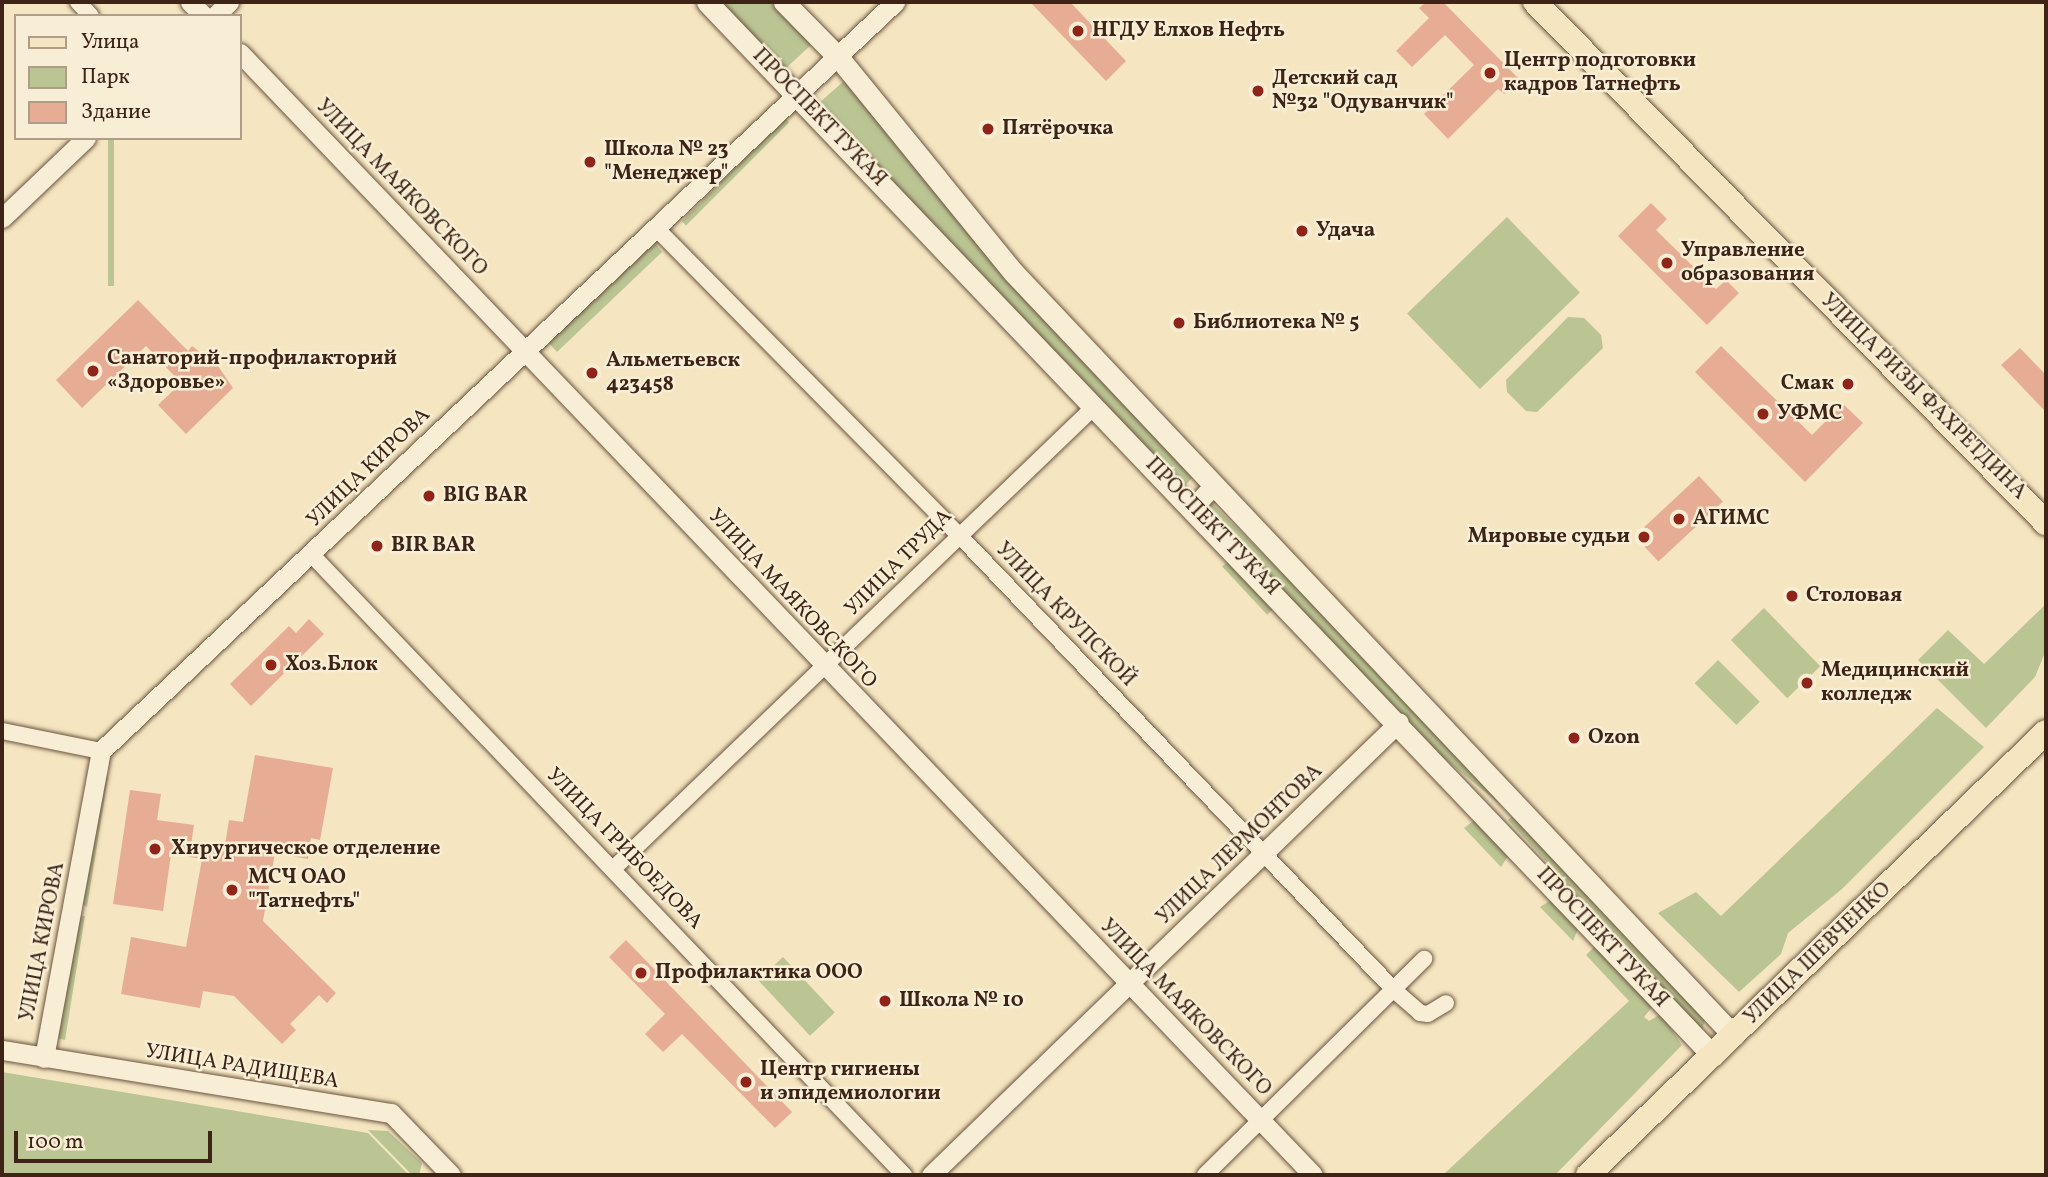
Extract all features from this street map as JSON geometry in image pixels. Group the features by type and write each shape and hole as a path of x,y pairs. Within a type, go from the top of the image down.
{"main road":[{"name":"ПРОСПЕКТ ТУКАЯ","path":"707,2 1495,822 1713,1056"},
{"name":"ПРОСПЕКТ ТУКАЯ","path":"784,2 839,58 1013,272 1734,1036"},
{"name":"УЛИЦА РИЗЫ ФАХРЕТДИНА","path":"1535,2 2046,523"},
{"name":"УЛИЦА ШЕВЧЕНКО","path":"1588,1175 2046,732"}],"street":[{"name":"УЛИЦА КИРОВА","path":"44,1059 101,751 796,95 839,58 895,2"},
{"name":"УЛИЦА МАЯКОВСКОГО","path":"242,55 526,350 824,667 1313,1175"},
{"path":"2,218 84,140"},
{"name":"УЛИЦА КРУПСКОЙ","path":"656,228 958,534 1394,990 1420,1013 1428,1014 1446,1003"},
{"name":"УЛИЦА ТРУДА","path":"613,869 958,534 1095,406"},
{"path":"1193,507 1213,486"},
{"name":"УЛИЦА ГРИБОЕДОВА","path":"311,554 904,1175"},
{"name":"УЛИЦА ЛЕРМОНТОВА","path":"931,1175 1399,722"},
{"path":"2,731 101,751"},
{"path":"1495,822 1514,802"},
{"path":"1205,1175 1424,959"},
{"name":"УЛИЦА РАДИЩЕВА","path":"2,1050 44,1059 391,1113 451,1175"}],"green space":[{"path":"721,2 770,2 811,45 785,69"},
{"path":"845,80 1004,272 1192,478 1182,489 818,104"},
{"path":"785,118 789,122 686,225 682,221"},
{"path":"108,140 114,140 114,286 108,286"},
{"path":"1507,217 1580,293 1480,389 1407,314"},
{"path":"655,243 662,252 557,352 546,340"},
{"path":"1568,317 1584,318 1601,335 1603,348 1537,412 1526,411 1507,392 1506,380"},
{"path":"1208,499 1506,802 1502,806 1422,740 1199,507"},
{"path":"1228,561 1273,609 1267,615 1222,566"},
{"path":"2046,604 2046,650 2035,677 1986,728 1918,660 1948,630 1984,664"},
{"path":"1764,608 1820,666 1787,698 1731,640"},
{"path":"1718,660 1760,702 1736,725 1695,683"},
{"path":"1937,708 1984,747 1842,889 1788,933 1781,954 1739,992 1658,913 1696,892 1721,916"},
{"path":"105,775 108,777 87,907 82,904"},
{"path":"1517,812 1705,1020 1702,1030 1508,820"},
{"path":"1476,819 1510,853 1501,867 1464,828"},
{"path":"1551,900 1578,929 1573,941 1540,907"},
{"path":"79,916 85,916 65,1040 57,1038"},
{"path":"1596,945 1653,1006 1644,1017 1649,1021 1661,1014 1682,1045 1555,1175 1443,1175 1629,1001 1586,955"},
{"path":"783,957 835,1013 810,1036 758,980"},
{"path":"2,1072 368,1133 409,1175 2,1175"},
{"path":"368,1130 388,1131 422,1163 419,1175 412,1175"}],"building":[{"name":"НГДУ Елхов Нефть","path":"1030,2 1070,2 1126,61 1106,81"},
{"name":"Центр подготовки кадров Татнефть","path":"1426,2 1443,2 1519,79 1504,94 1498,89 1448,139 1424,114 1474,65 1445,35 1412,67 1396,51 1429,18 1419,8"},
{"name":"Управление образования","path":"1651,203 1667,219 1656,230 1716,289 1726,280 1739,293 1707,325 1618,236"},
{"name":"Санаторий-профилакторий «Здоровье»","path":"138,300 188,351 192,346 218,366 233,388 186,434 158,405 181,383 146,346 82,408 56,380"},
{"name":"УФМС","path":"1721,346 1812,435 1843,404 1863,423 1805,482 1695,372"},
{"path":"2020,348 2046,375 2046,412 2001,365"},
{"name":"АГИМС","path":"1699,476 1723,502 1659,562 1635,536"},
{"name":"Хоз.Блок","path":"309,619 324,634 251,706 230,684 289,626 296,633"},
{"name":"МСЧ ОАО \"Татнефть\"","path":"255,755 333,768 320,840 311,838 308,859 275,853 263,921 336,993 327,1003 319,995 290,1024 296,1030 282,1044 234,996 203,991 200,1008 121,994 131,937 186,947 202,859 171,854 163,911 113,904 130,790 161,794 157,820 194,825 191,845 224,851 229,820 243,822"},
{"name":"Центр гигиены и эпидемиологии","path":"626,940 792,1112 775,1128 682,1034 663,1052 645,1034 665,1014 609,957"}],"place":[{"name":"НГДУ Елхов Нефть","path":"1078,31"},
{"name":"Центр подготовки кадров Татнефть","path":"1490,73"},
{"name":"Детский сад №32 \"Одуванчик\"","path":"1258,91"},
{"name":"Пятёрочка","path":"988,129"},
{"name":"Школа № 23 \"Менеджер\"","path":"590,162"},
{"name":"Удача","path":"1302,231"},
{"name":"Управление образования","path":"1667,263"},
{"name":"Библиотека № 5","path":"1179,323"},
{"name":"Санаторий-профилакторий «Здоровье»","path":"93,371"},
{"name":"Альметьевск 423458","path":"592,373"},
{"name":"Смак","path":"1848,384"},
{"name":"УФМС","path":"1763,414"},
{"name":"BIG BAR","path":"429,496"},
{"name":"АГИМС","path":"1679,519"},
{"name":"Мировые судьи","path":"1644,537"},
{"name":"BIR BAR","path":"377,546"},
{"name":"Столовая","path":"1792,596"},
{"name":"Хоз.Блок","path":"271,665"},
{"name":"Медицинский колледж","path":"1807,683"},
{"name":"Ozon","path":"1574,738"},
{"name":"Хирургическое отделение","path":"155,849"},
{"name":"МСЧ ОАО \"Татнефть\"","path":"232,890"},
{"name":"Профилактика ООО","path":"641,973"},
{"name":"Школа № 10","path":"885,1001"},
{"name":"Центр гигиены и эпидемиологии","path":"746,1082"}]}
